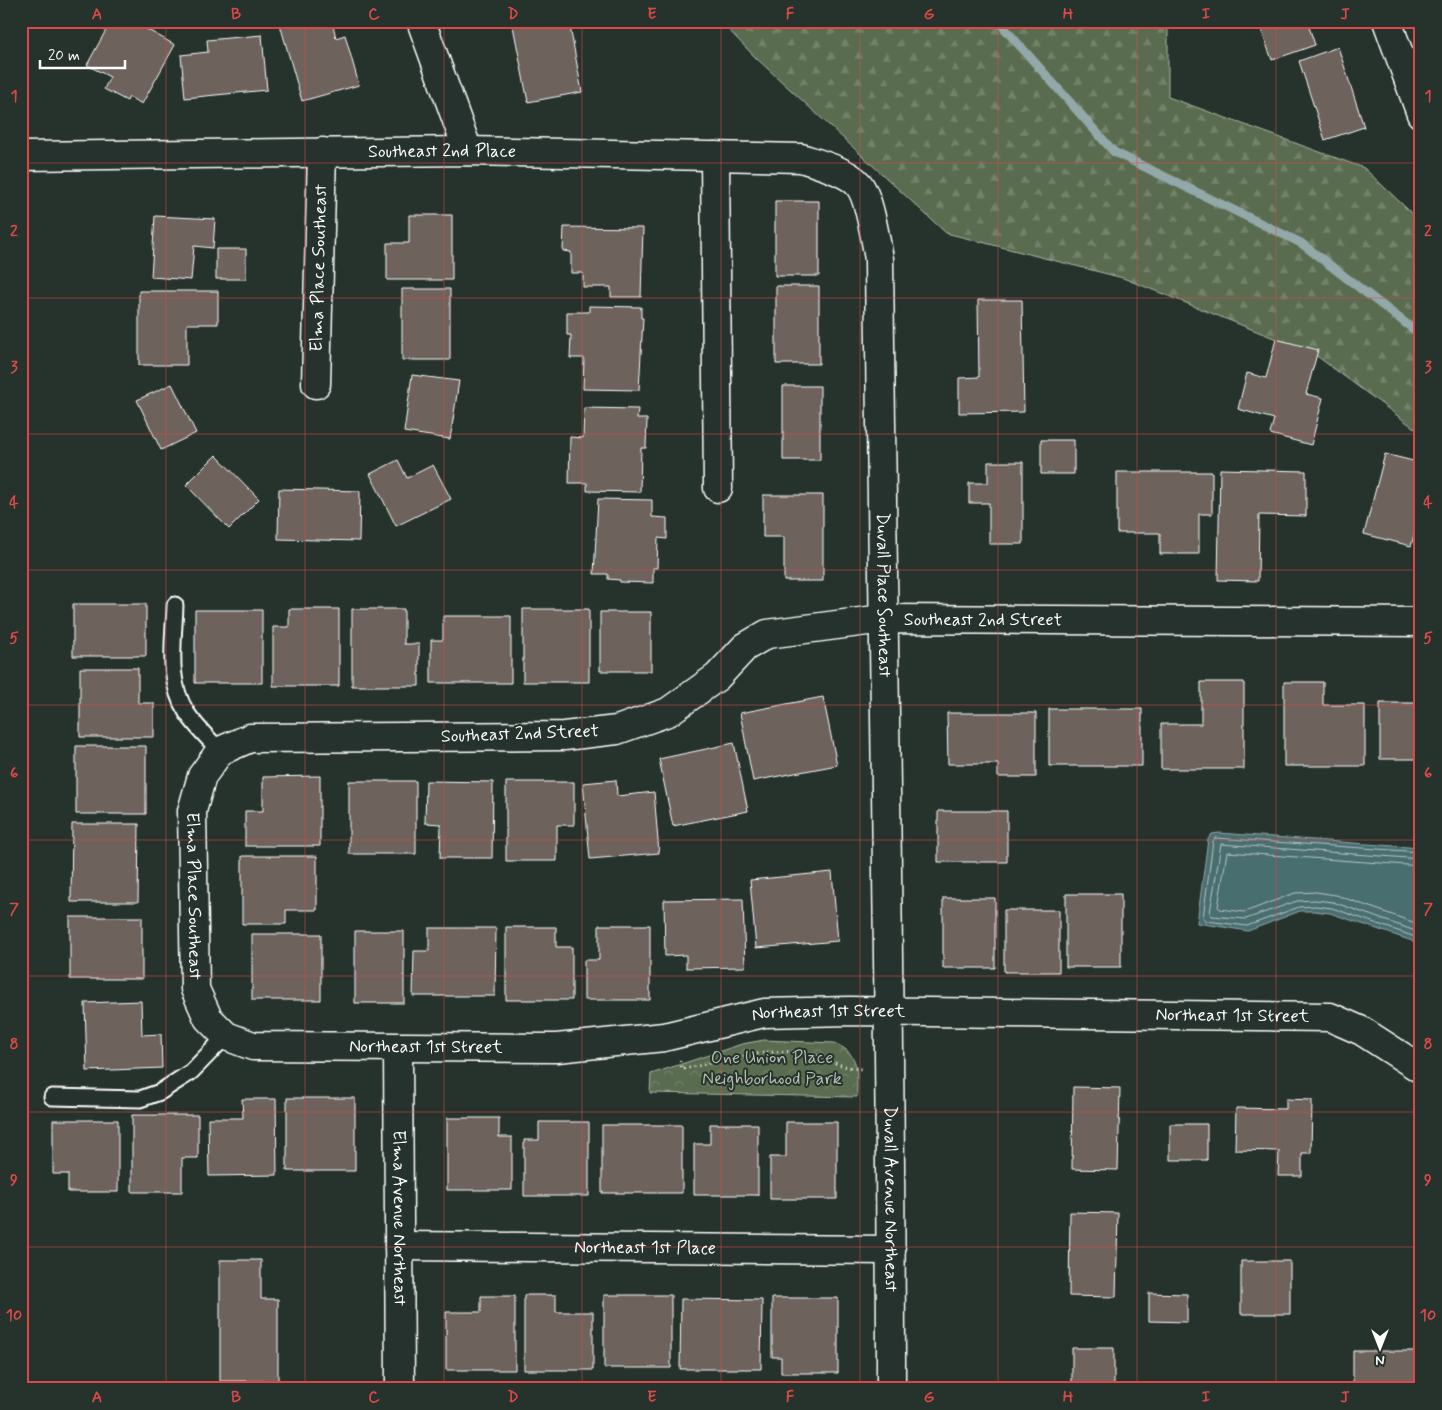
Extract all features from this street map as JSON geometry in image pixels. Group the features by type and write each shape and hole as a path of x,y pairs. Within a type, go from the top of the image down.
{"street":[{"path":"421,21 468,151"},
{"path":"1387,21 1421,114"},
{"name":"Southeast 2nd Place","path":"21,156 468,151 801,158 836,171 858,184"},
{"name":"Elma Place Southeast","path":"316,384 322,152"},
{"path":"715,156 718,488"},
{"name":"Duvall Place Southeast","path":"858,184 871,216 879,259 890,1010"},
{"name":"Southeast 2nd Street","path":"220,751 250,738 564,736 617,730 668,712 717,677 745,646 768,634 883,619 1421,622"},
{"name":"Elma Place Southeast","path":"220,751 202,776 192,811 195,989 208,1018 226,1036"},
{"name":"Northeast 1st Street","path":"226,1036 253,1046 557,1048 674,1035 764,1013 890,1010 1330,1017 1362,1031 1421,1069"},
{"name":"Duvall Avenue Northeast","path":"890,1010 891,1389"},
{"name":"Elma Avenue Northeast","path":"398,1048 400,1389"},
{"name":"Northeast 1st Place","path":"399,1246 891,1250"}],"lane":[{"path":"175,605 173,673 178,695 188,714 220,751"},
{"path":"52,1097 140,1099 160,1092 190,1072 226,1036"}],"path":[{"path":"674,1035 682,1069 757,1053 801,1052 846,1068 890,1069"}],"green space":[{"path":"720,21 1168,21 1168,97 1364,168 1421,222 1421,433 1314,354 1123,278 946,233 755,57"},
{"name":"One Union Place Neighborhood Park","path":"764,1040 834,1043 843,1048 849,1053 856,1065 857,1097 650,1093 651,1074 742,1044"}],"water":[{"path":"1212,834 1421,848 1421,944 1330,913 1314,911 1300,911 1248,931 1197,923 1208,839"}],"building":[{"path":"111,21 132,21 175,45 142,104 129,97 127,101 104,89 110,77 87,65"},
{"path":"279,21 332,21 336,38 345,35 359,85 302,101"},
{"path":"512,21 569,21 582,92 528,102"},
{"path":"1283,21 1307,21 1315,45 1272,60 1261,29"},
{"path":"262,35 267,90 185,98 181,55 208,52 207,40"},
{"path":"1338,47 1364,127 1325,140 1299,61"},
{"path":"775,201 819,201 819,276 775,276"},
{"path":"409,215 452,215 452,280 387,280 387,243 409,243"},
{"path":"155,216 215,219 213,248 194,246 191,280 151,277"},
{"path":"564,227 643,228 641,297 611,297 611,287 583,287 583,273 571,273 571,252 563,251"},
{"path":"216,249 246,249 246,279 216,279"},
{"path":"776,286 819,286 819,364 776,364"},
{"path":"402,289 450,289 450,360 402,360"},
{"path":"139,291 218,291 218,324 187,324 187,365 139,365"},
{"path":"978,300 1022,300 1024,412 959,413 959,378 979,377"},
{"path":"589,306 641,307 641,318 643,318 639,390 583,389 584,358 570,358 571,335 567,335 567,312 589,312"},
{"path":"1276,339 1318,350 1306,394 1323,398 1311,445 1270,434 1274,419 1238,409 1247,373 1266,378"},
{"path":"412,375 459,381 450,439 404,432"},
{"path":"172,384 196,433 161,450 137,400"},
{"path":"783,386 820,386 820,460 783,460"},
{"path":"584,408 638,409 637,419 647,419 646,448 641,448 640,492 587,491 587,483 569,483 570,437 583,438"},
{"path":"1041,440 1074,440 1074,474 1041,474"},
{"path":"1385,454 1421,463 1421,534 1415,532 1411,546 1364,534"},
{"path":"216,455 259,499 229,529 186,485"},
{"path":"398,460 407,478 433,465 451,499 396,526 370,474"},
{"path":"988,462 1023,462 1023,544 989,544 989,503 969,503 969,483 988,483"},
{"path":"1220,469 1306,471 1306,516 1259,515 1258,581 1218,580"},
{"path":"1117,472 1212,472 1212,514 1199,514 1199,554 1160,554 1160,533 1117,533"},
{"path":"279,489 360,491 359,541 278,539"},
{"path":"763,495 823,495 823,581 784,581 784,537 763,537"},
{"path":"598,499 652,500 652,517 667,518 667,539 658,538 657,568 653,568 653,583 620,582 620,580 608,579 608,574 594,574"},
{"path":"73,604 146,604 146,656 73,656"},
{"path":"289,609 339,609 339,686 273,686 273,627 289,627"},
{"path":"352,609 404,609 404,644 419,644 419,686 352,686"},
{"path":"523,609 589,609 589,682 523,682"},
{"path":"195,610 262,610 262,683 195,683"},
{"path":"600,612 651,612 651,671 600,671"},
{"path":"443,616 511,616 511,683 431,683 431,640 443,640"},
{"path":"80,668 138,668 138,703 154,703 154,737 80,737"},
{"path":"1201,682 1244,682 1244,769 1161,769 1161,724 1201,724"},
{"path":"1284,682 1323,682 1323,705 1365,705 1365,766 1284,766"},
{"path":"823,697 837,765 753,781 740,713"},
{"path":"1380,703 1421,703 1421,759 1380,759"},
{"path":"1049,709 1142,709 1142,766 1049,766"},
{"path":"947,713 1036,713 1036,777 998,777 998,764 948,764"},
{"path":"734,743 748,811 673,826 659,759"},
{"path":"76,746 146,746 146,814 76,814"},
{"path":"320,776 320,846 245,846 245,811 263,811 263,777"},
{"path":"616,780 617,796 654,792 659,853 590,859 583,783"},
{"path":"349,781 416,781 416,854 349,854"},
{"path":"426,781 493,782 492,858 440,858 441,824 425,823"},
{"path":"506,782 574,782 574,825 557,825 557,861 506,861"},
{"path":"938,811 1007,811 1007,862 938,862"},
{"path":"72,824 139,824 138,902 71,902"},
{"path":"242,856 317,856 317,910 286,910 286,924 242,924"},
{"path":"832,872 838,941 756,948 750,880"},
{"path":"1066,894 1121,894 1121,967 1066,967"},
{"path":"943,898 995,898 995,968 943,968"},
{"path":"743,899 745,967 686,968 686,955 665,956 664,900"},
{"path":"1004,910 1059,910 1059,972 1004,972"},
{"path":"70,917 142,917 142,979 70,979"},
{"path":"599,925 650,925 650,1000 584,1000 584,960 599,960"},
{"path":"506,927 556,927 556,947 572,947 572,1000 506,1000"},
{"path":"429,928 496,928 495,996 413,996 414,951 429,951"},
{"path":"355,931 404,931 404,1003 355,1003"},
{"path":"252,934 321,934 321,1000 252,1000"},
{"path":"141,1001 142,1035 161,1034 162,1068 87,1071 85,1003"},
{"path":"1073,1087 1120,1088 1118,1170 1072,1169"},
{"path":"287,1098 355,1098 355,1171 287,1171"},
{"path":"242,1099 276,1099 277,1175 209,1176 208,1118 243,1118"},
{"path":"1286,1099 1312,1100 1311,1153 1302,1153 1302,1176 1278,1176 1279,1151 1235,1150 1236,1108 1286,1109"},
{"path":"132,1115 198,1115 198,1158 182,1158 182,1192 132,1192"},
{"path":"447,1118 499,1118 499,1137 512,1137 512,1190 447,1190"},
{"path":"53,1120 118,1120 118,1192 68,1192 68,1174 53,1174"},
{"path":"539,1122 589,1122 589,1196 524,1196 524,1140 539,1140"},
{"path":"786,1122 837,1122 837,1199 770,1199 770,1157 786,1157"},
{"path":"710,1124 758,1124 758,1195 694,1195 694,1144 710,1144"},
{"path":"1170,1124 1207,1124 1207,1160 1170,1160"},
{"path":"602,1125 682,1125 682,1193 602,1193"},
{"path":"1070,1212 1118,1213 1116,1297 1069,1296"},
{"path":"220,1260 261,1260 261,1299 278,1299 278,1381 220,1381"},
{"path":"1241,1261 1290,1261 1290,1314 1241,1314"},
{"path":"1149,1293 1187,1294 1187,1322 1149,1321"},
{"path":"524,1295 556,1295 556,1312 593,1312 593,1370 524,1370"},
{"path":"604,1295 671,1295 671,1368 604,1368"},
{"path":"481,1296 515,1296 515,1370 446,1370 446,1312 481,1312"},
{"path":"772,1298 838,1298 838,1373 781,1373 781,1357 772,1357"},
{"path":"681,1299 762,1300 761,1369 680,1369"},
{"path":"1072,1348 1114,1348 1114,1389 1072,1389"},
{"path":"1353,1351 1421,1351 1421,1389 1353,1389"}],"waterway":[{"path":"998,21 1114,152 1301,243 1421,335"}]}
